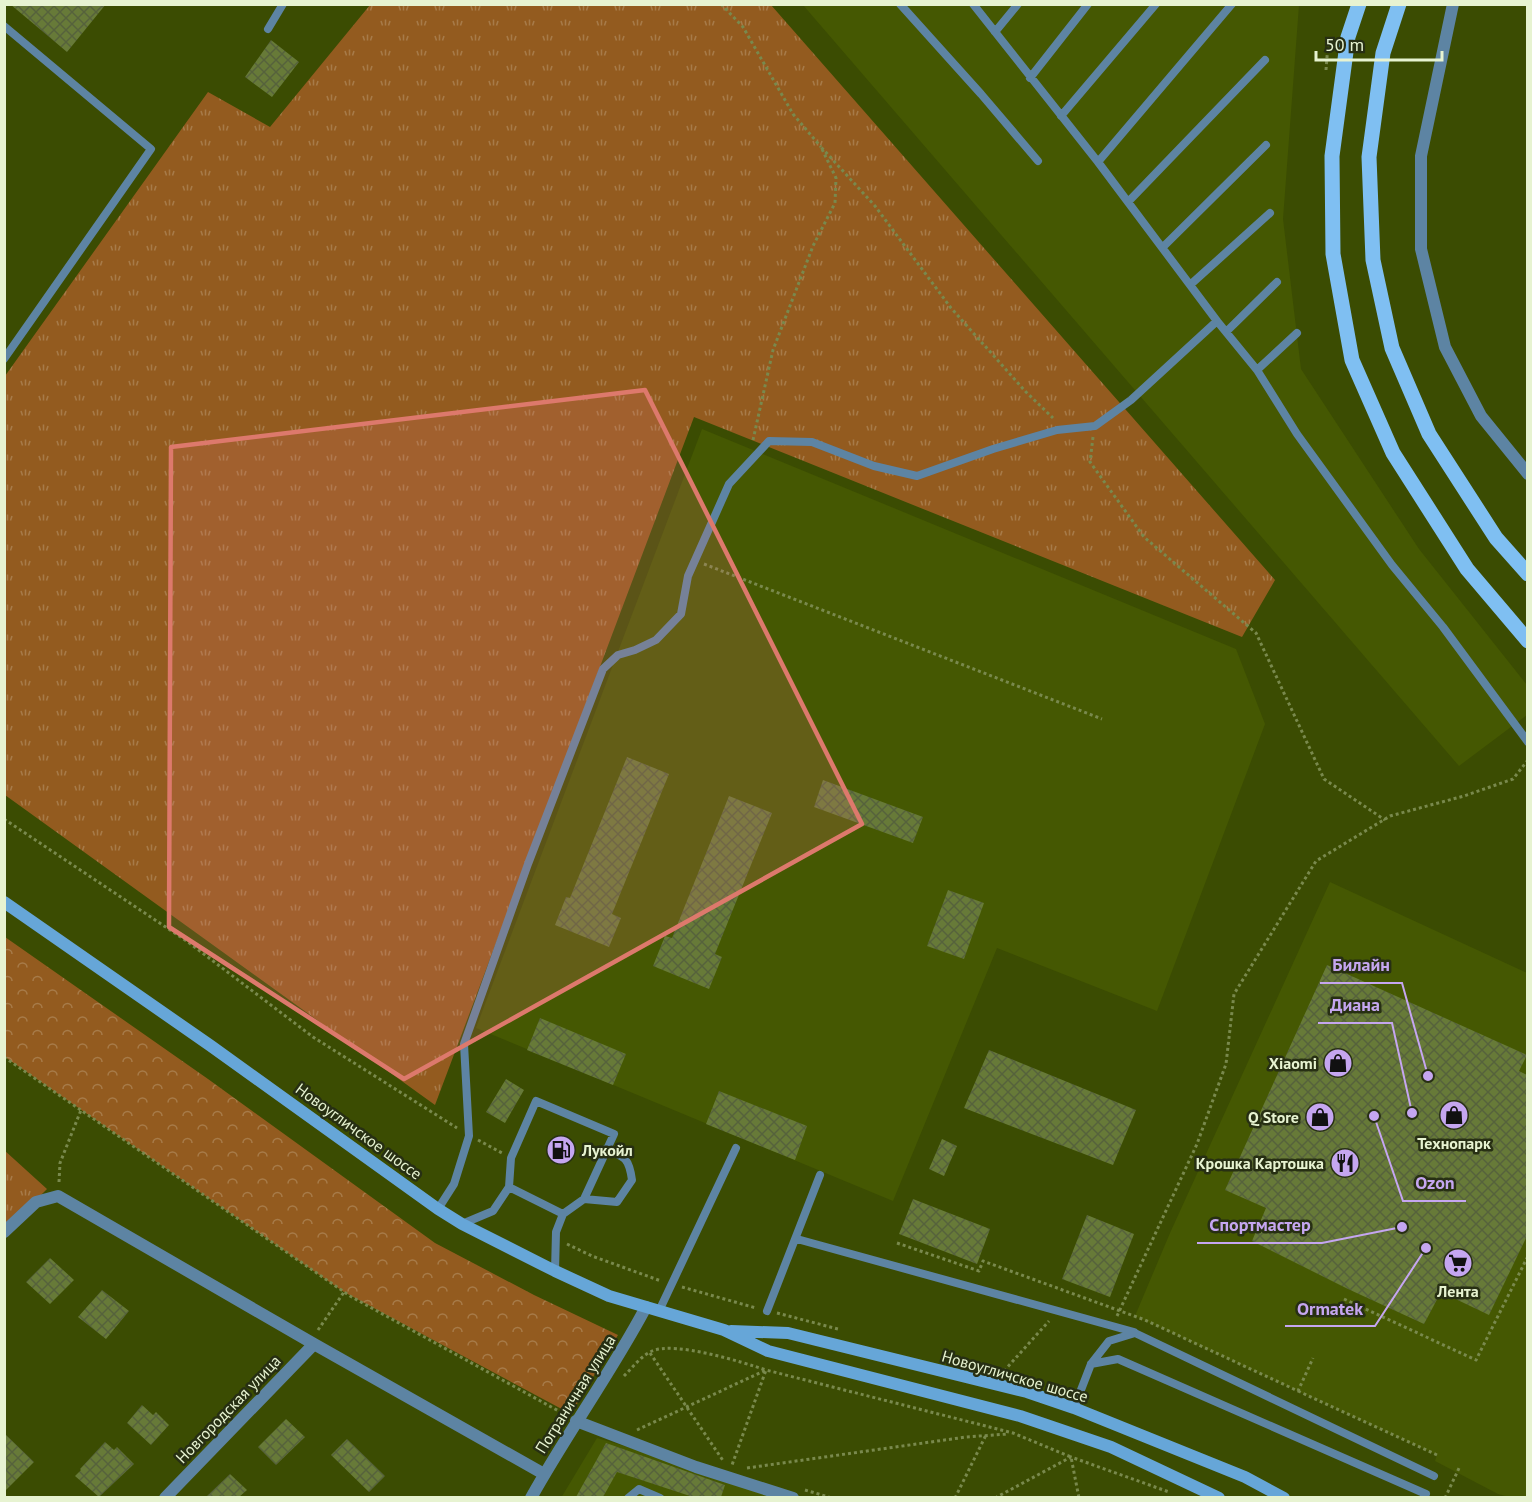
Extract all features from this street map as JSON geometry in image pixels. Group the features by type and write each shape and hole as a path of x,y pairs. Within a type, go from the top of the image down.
{"main road":[{"path":"1359,4 1348,37 1332,156 1333,254 1352,360 1393,453 1467,569 1527,641"},
{"path":"1399,4 1383,53 1369,157 1373,260 1392,348 1430,434 1496,538 1527,574"},
{"name":"Новоугличское шоссе","path":"4,902 202,1039 438,1209 462,1224 555,1271 609,1296 724,1330 768,1351 1020,1416 1111,1447 1219,1497"},
{"name":"Новоугличское шоссе","path":"724,1330 788,1333 1027,1392 1074,1408 1245,1477 1284,1497"}],"street":[{"path":"1453,4 1421,156 1421,249 1444,347 1481,416 1527,474"},
{"path":"4,1232 36,1202 58,1197 544,1474"},
{"name":"Пограничная улица","path":"531,1497 576,1421 628,1341 646,1307"},
{"name":"Новгородская улица","path":"165,1497 312,1343"},
{"path":"576,1421 696,1467 793,1497"}],"lane":[{"path":"268,29 283,4"},
{"path":"900,4 1038,161"},
{"path":"973,4 1098,162 1217,321 1257,370 1297,434 1392,565 1443,627 1527,742"},
{"path":"995,32 1018,4"},
{"path":"1030,78 1088,4"},
{"path":"1061,116 1156,4"},
{"path":"1098,162 1232,4"},
{"path":"4,26 152,149 4,359"},
{"path":"1128,202 1265,60"},
{"path":"1163,247 1266,145"},
{"path":"1191,285 1270,213"},
{"path":"1226,332 1277,282"},
{"path":"438,1209 454,1184 469,1136 464,1044 595,686 603,669 618,655 656,640 681,614 688,576 729,484 769,441 812,442 874,466 917,476 993,449 1066,429 1095,426 1131,400 1217,321"},
{"path":"1257,370 1297,333"},
{"path":"462,1224 493,1211 509,1187 511,1158 536,1101 614,1134 584,1199 563,1214 556,1232 555,1271"},
{"path":"659,1311 736,1148"},
{"path":"584,1199 617,1202 632,1179 630,1165 624,1156 606,1149"},
{"path":"767,1311 797,1239 820,1175"},
{"path":"509,1187 563,1214"},
{"path":"797,1239 1135,1333 1434,1476"},
{"path":"1074,1408 1090,1364 1109,1341 1135,1333"},
{"path":"1090,1364 1118,1359 1425,1494"},
{"path":"628,1497 639,1489 660,1497"}],"path":[{"path":"721,4 743,27 793,114 875,206 951,308 984,347 1026,392 1066,429"},
{"path":"748,463 772,350 813,246 835,203 836,178 821,147"},
{"path":"1095,426 1090,462 1144,537 1256,633 1324,780 1385,820"},
{"path":"695,560 1102,719"},
{"path":"1112,1326 1197,1144 1226,1064 1234,994 1316,861 1390,816 1464,796 1513,778 1527,760"},
{"path":"4,819 188,942 312,1037 469,1136 511,1158"},
{"path":"4,1057 344,1292 576,1421"},
{"path":"58,1197 60,1162 81,1110"},
{"path":"556,1239 592,1256 672,1284 849,1332"},
{"path":"897,1243 979,1271 983,1261 1145,1320 1437,1455"},
{"path":"1344,1299 1476,1360 1527,1257"},
{"path":"312,1343 344,1292"},
{"path":"1004,1371 1051,1319"},
{"path":"619,1382 643,1357 654,1350 669,1349 718,1356 1013,1433 1071,1457 1175,1494"},
{"path":"650,1353 730,1470 766,1370"},
{"path":"1298,1391 1313,1358"},
{"path":"994,1369 1013,1374"},
{"path":"628,1434 766,1370"},
{"path":"741,1469 1013,1433"},
{"path":"955,1497 986,1435"},
{"path":"995,1497 1071,1457"},
{"path":"1071,1457 1079,1497"},
{"path":"1445,1497 1460,1466"},
{"path":"1005,1492 1006,1497"}],"highlighted area":[{"path":"645,390 862,824 404,1079 169,927 171,447"}],"shaded area":[{"path":"803,5 1299,5 1283,219 1301,369 1419,549 1527,685 1527,715 1459,766"},
{"path":"702,429 1236,649 1265,724 1157,1011 997,948 893,1201 476,1028"},
{"path":"1330,882 1527,973 1527,1497 1509,1497 1498,1494 1435,1461 1437,1455 1135,1316 1170,1233"},
{"path":"597,1438 798,1497 561,1498"}],"green space":[{"path":"370,5 771,5 1275,580 1242,637 694,417 435,1105 5,795 5,376 208,92 270,127"},
{"path":"5,937 208,1079 435,1243 534,1295 618,1335 571,1414 344,1292 5,1057"},
{"path":"4,1150 47,1189 4,1232"}],"building":[{"path":"10,4 106,4 67,52"},
{"path":"271,40 299,62 272,97 245,77"},
{"path":"627,757 669,774 612,914 621,918 609,947 555,925 566,897 570,898"},
{"path":"823,780 923,817 913,843 814,807"},
{"path":"729,796 772,813 715,954 722,957 709,989 653,966 665,936 672,938"},
{"path":"948,890 984,903 964,959 927,946"},
{"path":"1327,965 1527,1055 1519,1071 1527,1075 1527,1236 1489,1315 1441,1292 1424,1324 1348,1289 1252,1241 1266,1208 1225,1190"},
{"path":"540,1018 626,1054 613,1085 527,1050"},
{"path":"989,1050 1136,1110 1113,1165 964,1108"},
{"path":"506,1079 524,1090 505,1123 486,1112"},
{"path":"719,1091 807,1126 795,1160 706,1124"},
{"path":"942,1139 957,1146 944,1176 929,1169"},
{"path":"913,1199 990,1229 977,1264 899,1234"},
{"path":"1087,1215 1134,1234 1110,1297 1062,1279"},
{"path":"50,1258 74,1280 50,1304 26,1282"},
{"path":"102,1290 129,1311 106,1339 78,1317"},
{"path":"142,1405 153,1415 156,1412 169,1425 151,1445 127,1423"},
{"path":"286,1419 305,1437 276,1465 258,1447"},
{"path":"4,1433 34,1462 4,1492"},
{"path":"347,1439 385,1476 369,1492 331,1455"},
{"path":"105,1442 114,1450 117,1447 134,1464 99,1497 75,1476"},
{"path":"606,1443 725,1485 721,1497 693,1497 617,1472 603,1497 576,1497"},
{"path":"230,1474 247,1490 239,1497 206,1497"}],"place":[{"name":"Xiaomi","path":"1338,1063"},
{"name":"Билайн","path":"1428,1076"},
{"name":"Диана","path":"1412,1113"},
{"name":"Технопарк","path":"1454,1115"},
{"name":"Ozon","path":"1374,1116"},
{"name":"Q Store","path":"1320,1117"},
{"name":"Лукойл","path":"561,1150"},
{"name":"Крошка Картошка","path":"1345,1163"},
{"name":"Спортмастер","path":"1402,1227"},
{"name":"Ormatek","path":"1426,1248"},
{"name":"Лента","path":"1458,1263"}]}
